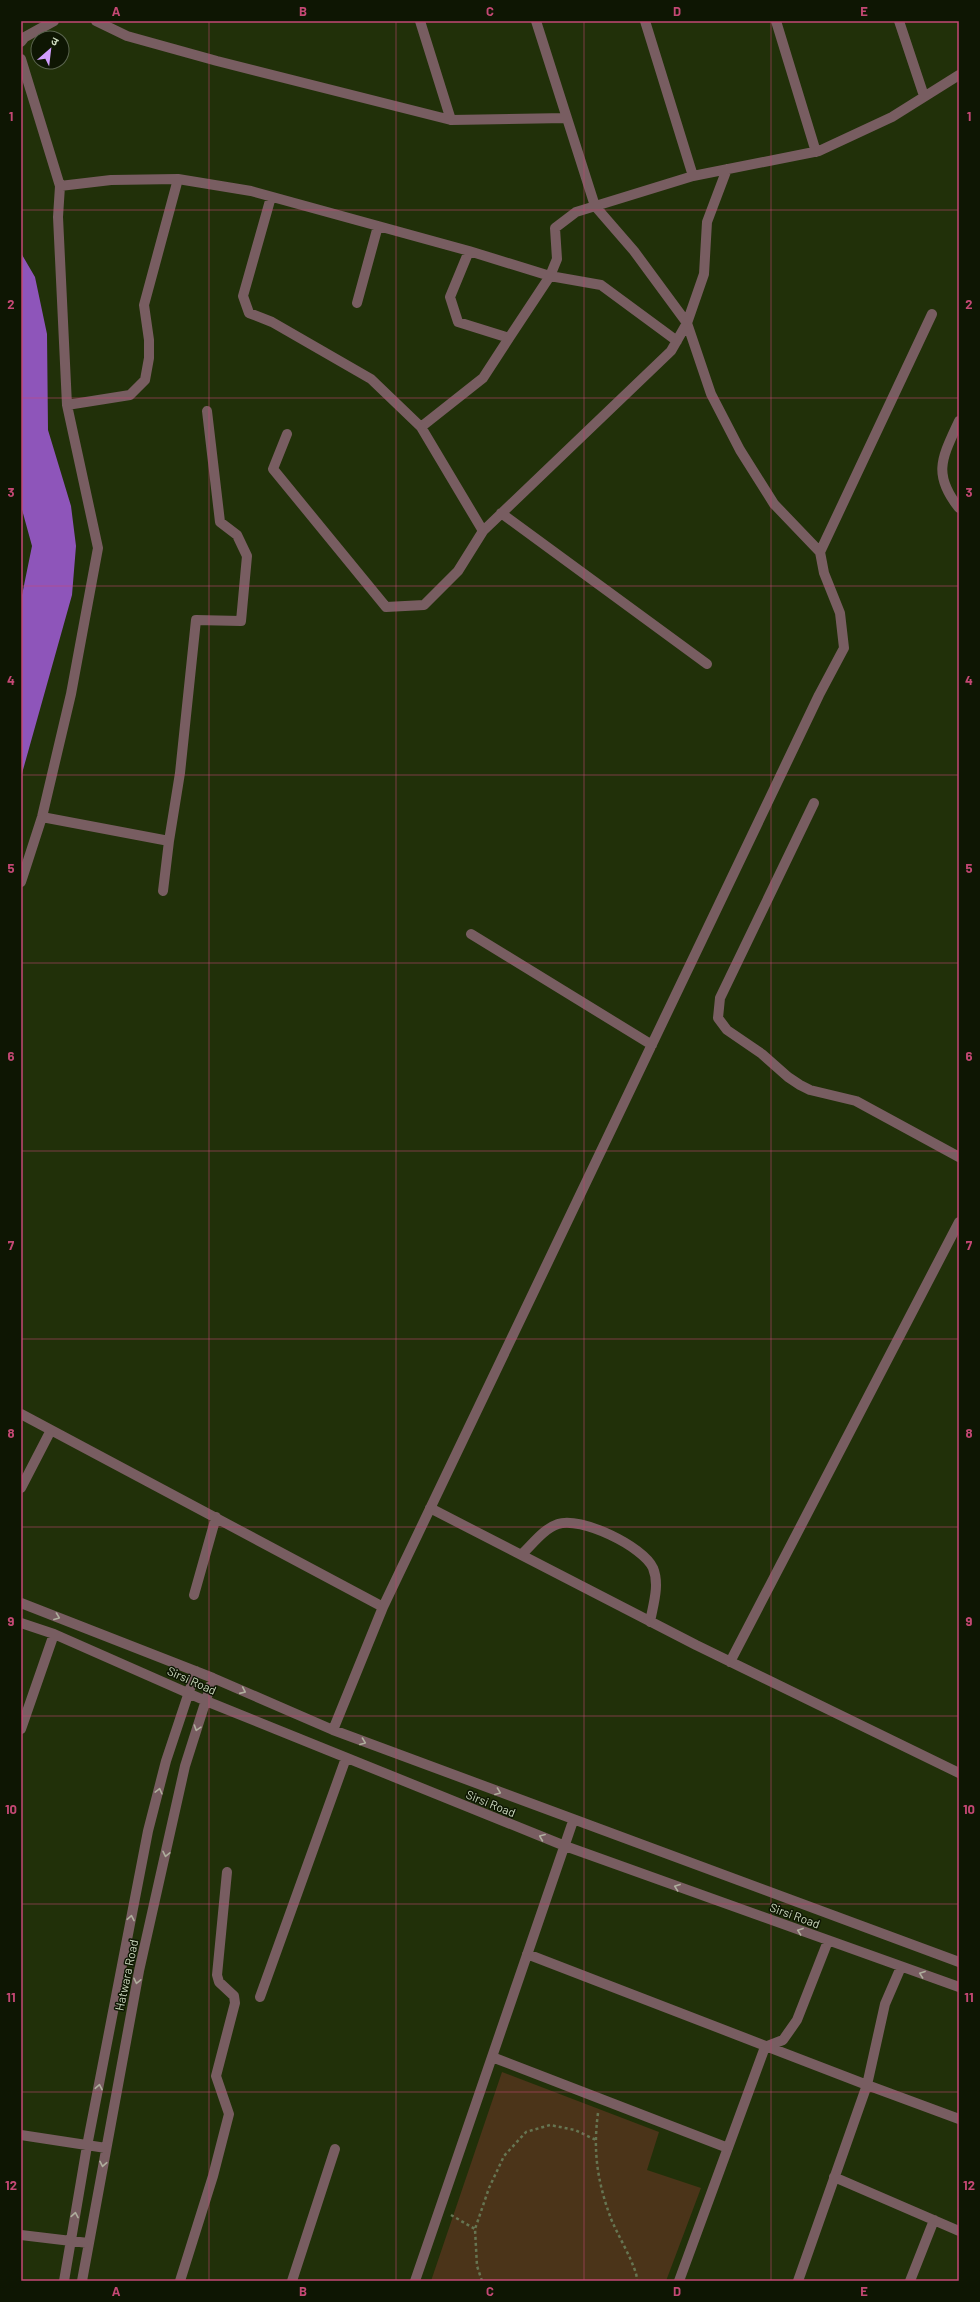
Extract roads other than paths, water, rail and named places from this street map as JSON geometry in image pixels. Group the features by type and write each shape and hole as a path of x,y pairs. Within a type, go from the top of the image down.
{"street":[{"path":"21,42 25,37 54,21"},
{"path":"96,21 127,36 225,63 451,120 566,118"},
{"path":"420,21 451,120"},
{"path":"333,1730 383,1607 819,695 844,648 840,613 824,572 820,552 774,504 740,450 711,394 687,323 634,251 595,206 536,21"},
{"path":"645,21 693,176"},
{"path":"776,21 816,152"},
{"path":"899,21 924,96"},
{"path":"21,59 60,186 58,217 68,405 98,548 79,657 42,817 21,882"},
{"path":"421,427 483,378 550,276 557,259 555,228 576,212 693,176 816,152 892,117 959,75"},
{"path":"287,434 273,469 386,607 424,605 458,571 483,531 671,351 687,323 704,274 707,222 727,169"},
{"path":"60,186 111,180 178,179 251,191 469,251 550,276 601,285 677,341"},
{"path":"68,405 130,395 145,380 149,358 149,340 144,305 178,179"},
{"path":"271,197 243,296 249,313 272,322 371,379 421,427 483,531"},
{"path":"357,303 378,226"},
{"path":"469,251 450,298 458,322 509,338"},
{"path":"820,552 932,314"},
{"path":"163,891 180,773 196,620 241,621 247,556 237,535 220,522 207,410"},
{"path":"959,421 947,447 941,473 947,493 959,508"},
{"path":"501,513 707,664"},
{"path":"814,803 720,998 718,1018 727,1030 762,1054 788,1078 800,1085 810,1090 856,1101 959,1157"},
{"path":"42,817 169,841"},
{"path":"471,934 652,1045"},
{"path":"730,1662 959,1222"},
{"path":"21,1414 383,1607"},
{"path":"21,1488 51,1430"},
{"path":"430,1508 650,1622 959,1773"},
{"path":"194,1594 216,1518"},
{"path":"521,1555 547,1530 557,1524 568,1522 582,1524 639,1551 649,1560 654,1569 656,1593 650,1622"},
{"name":"Sirsi Road","path":"21,1603 196,1671 333,1730 574,1821 959,1962"},
{"name":"Sirsi Road","path":"21,1624 54,1634 206,1701 565,1846 959,1987"},
{"path":"21,1729 54,1634"},
{"path":"64,2281 87,2146 148,1831 166,1761 196,1671"},
{"name":"Hatwara Road","path":"82,2281 129,2025 185,1766 213,1678"},
{"path":"260,1997 346,1758"},
{"path":"415,2281 574,1821"},
{"path":"180,2281 213,2176 229,2114 216,2076 235,2003 234,1996 219,1982 217,1976 227,1872"},
{"path":"679,2281 765,2047 783,2040 797,2020 828,1940"},
{"path":"527,1954 765,2047 959,2119"},
{"path":"798,2281 867,2085 885,2004 901,1967"},
{"path":"111,2021 129,2025"},
{"path":"492,2057 728,2148"},
{"path":"21,2135 106,2148"},
{"path":"292,2281 334,2149"},
{"path":"834,2177 959,2231"},
{"path":"910,2281 934,2220"},
{"path":"21,2235 88,2244"}]}
